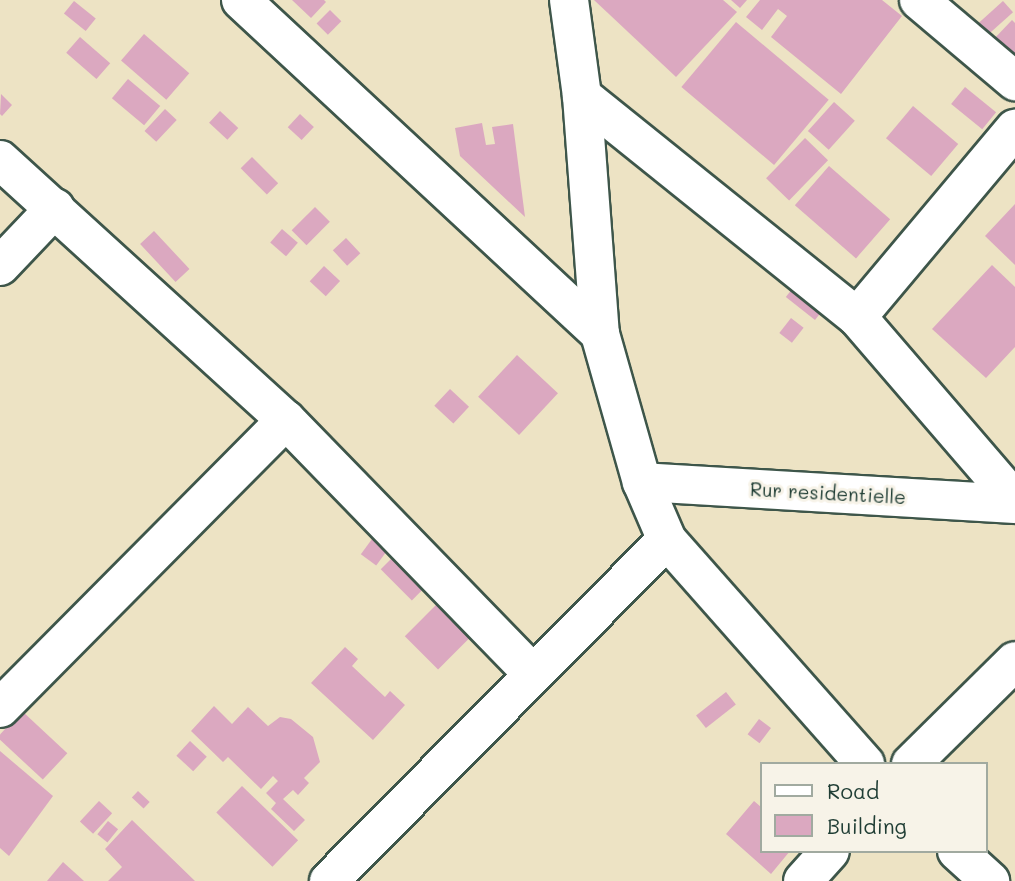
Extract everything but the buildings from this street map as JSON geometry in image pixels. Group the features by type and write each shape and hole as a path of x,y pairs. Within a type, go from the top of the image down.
{"street":[{"path":"242,0 600,334"},
{"path":"569,0 582,96 600,334 642,481 667,540 770,662 863,762"},
{"path":"919,0 1015,81"},
{"path":"582,96 857,317 1015,502"},
{"path":"857,317 1015,129"},
{"path":"0,160 286,420 533,674"},
{"path":"0,266 55,208"},
{"path":"0,708 286,420"},
{"name":"Rur residentielle","path":"642,481 1015,502"},
{"path":"329,881 667,540"},
{"path":"913,762 1015,661"},
{"path":"803,881 828,853"},
{"path":"959,853 990,881"}]}
